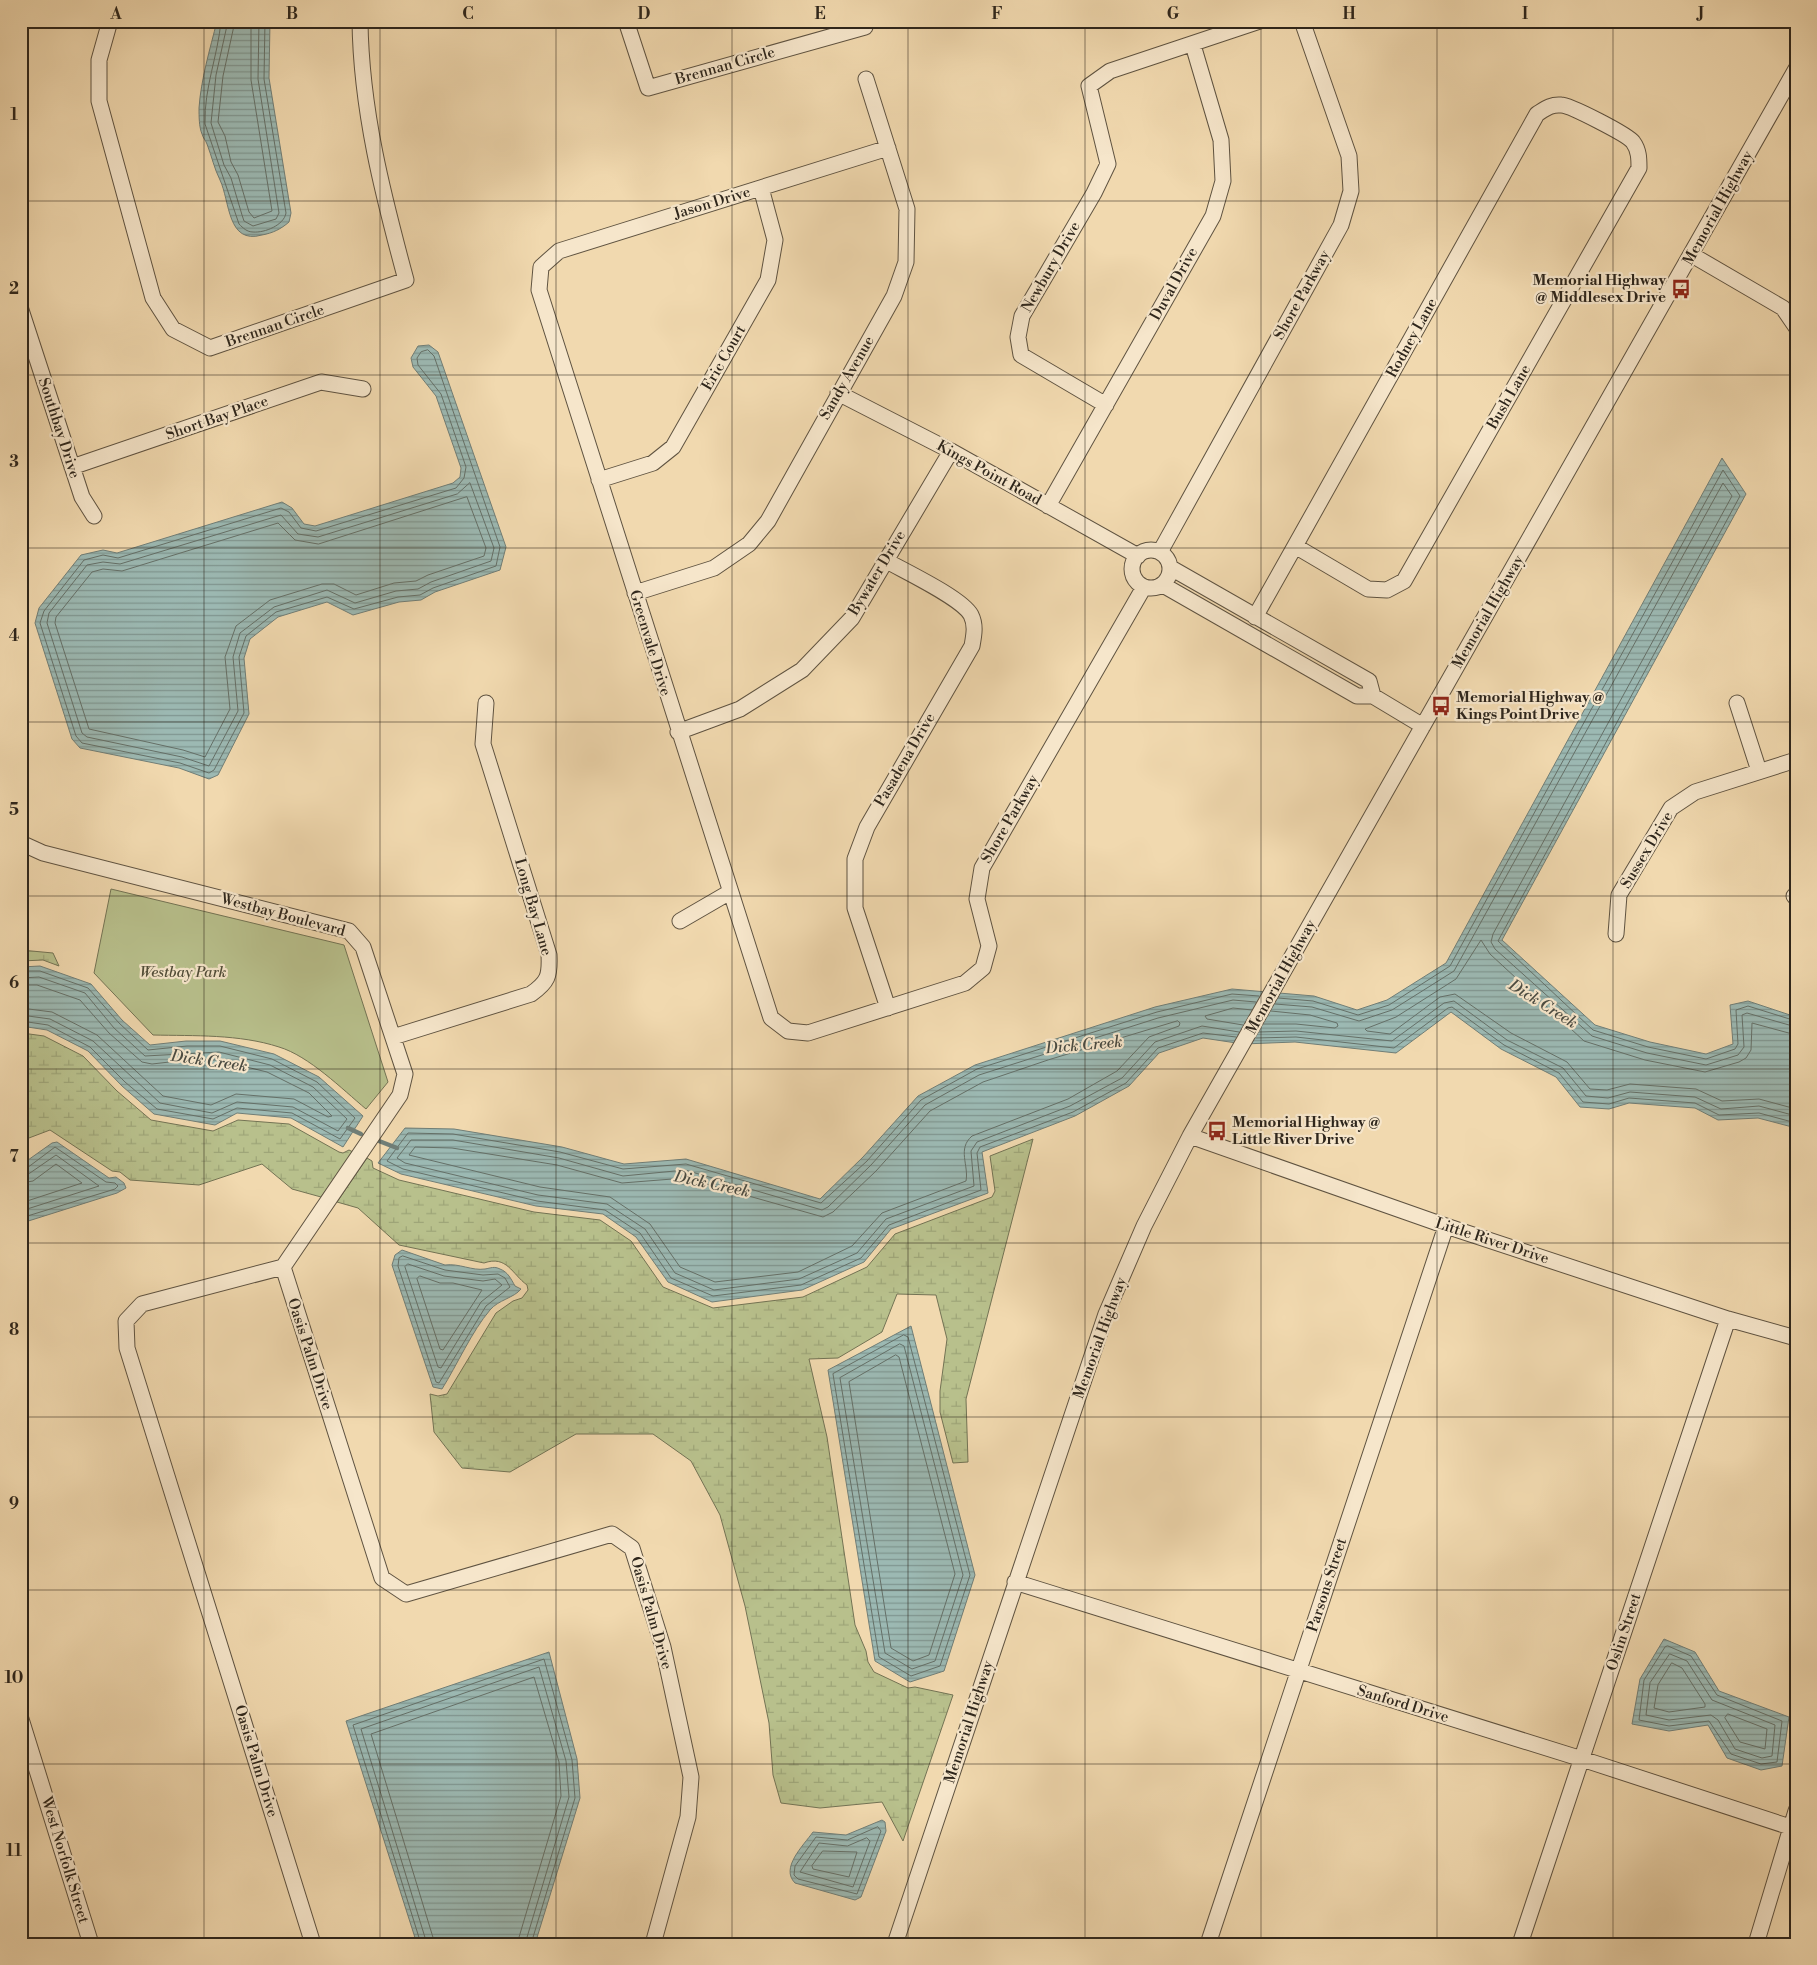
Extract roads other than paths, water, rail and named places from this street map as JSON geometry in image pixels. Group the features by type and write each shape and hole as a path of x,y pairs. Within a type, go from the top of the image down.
{"street":[{"name":"Brennan Circle","path":"110,21 99,60 100,101 154,298 173,330 210,348 406,280 378,176 360,66 360,21"},
{"name":"Brennan Circle","path":"626,21 648,88 864,27 863,21"},
{"path":"1194,45 1260,21"},
{"name":"Shore Parkway","path":"1160,552 1341,225 1351,191 1349,156 1302,21"},
{"name":"Newbury Drive","path":"1106,405 1021,355 1018,337 1022,316 1094,193 1108,164 1089,86 1110,72 1194,45"},
{"name":"Duval Drive","path":"1048,506 1213,216 1223,181 1220,140 1194,45"},
{"name":"Memorial Highway","path":"895,1944 1106,1314 1144,1226 1190,1136 1796,69"},
{"name":"Sandy Avenue","path":"634,593 714,568 749,544 768,521 894,296 906,262 907,209 866,79"},
{"name":"Rodney Lane","path":"1255,617 1537,114 1549,106 1563,104 1595,119"},
{"name":"Bush Lane","path":"1295,546 1368,589 1388,590 1404,581 1639,168 1638,153 1632,141 1595,119"},
{"name":"Jason Drive","path":"541,267 559,251 888,148"},
{"name":"Eric Court","path":"599,480 653,463 673,447 768,280 775,240 761,188"},
{"path":"1692,255 1789,306 1796,327"},
{"name":"Greenvale Drive","path":"541,267 539,290 678,732 771,1018"},
{"name":"Southbay Drive","path":"21,310 82,497 94,516"},
{"name":"Short Bay Place","path":"72,467 321,382 363,389"},
{"name":"Kings Point Road","path":"838,393 951,451 1138,556"},
{"name":"Bywater Drive","path":"678,732 740,709 802,670 852,618 951,451"},
{"path":"1149,550 1160,552 1165,556 1170,568 1170,574 1163,585 1157,588 1144,587 1138,583 1132,567 1138,556 1149,550"},
{"name":"Pasadena Drive","path":"886,560 961,604 970,615 975,630 972,646 867,827 855,859 855,908 888,1008"},
{"path":"1170,568 1369,681 1373,696"},
{"path":"1163,585 1358,696 1373,696 1423,726"},
{"name":"Shore Parkway","path":"771,1018 788,1030 808,1033 964,983 983,968 988,946 977,900 982,868 1144,587"},
{"path":"1737,702 1759,771"},
{"name":"Long Bay Lane","path":"393,1038 531,994 543,985 550,972 549,955 483,744 486,703"},
{"name":"Sussex Drive","path":"1616,934 1619,895 1671,808 1695,792 1796,760"},
{"name":"Westbay Boulevard","path":"21,842 43,853 349,931 363,947 405,1074 400,1095 282,1267"},
{"path":"680,921 730,892"},
{"name":"Little River Drive","path":"1190,1136 1446,1226 1728,1319 1796,1338"},
{"name":"Parsons Street","path":"1208,1944 1446,1226"},
{"name":"Oasis Palm Drive","path":"313,1944 127,1348 126,1321 142,1304 282,1267 382,1578 406,1594 612,1534 632,1548 663,1647 691,1778 688,1817 657,1942"},
{"name":"Oslin Street","path":"1520,1944 1728,1319"},
{"name":"Sanford Drive","path":"1015,1582 1582,1759 1790,1827"},
{"name":"West Norfolk Street","path":"21,1719 91,1944"},
{"path":"1756,1944 1796,1811"}],"water":[{"path":"217,21 270,21 269,78 291,213 289,222 283,227 266,234 251,236 242,234 236,228 200,128 199,108 202,86"},
{"path":"429,345 438,352 506,547 500,570 435,592 421,600 399,602 353,615 327,602 278,617 250,639 244,658 249,714 218,775 209,779 179,768 80,748 72,739 35,623 39,608 81,555 103,550 117,553 282,502 292,508 304,524 315,526 453,483 460,477 461,468 436,396 413,367 411,358 418,346"},
{"path":"1722,458 1746,494 1502,940 1595,1025 1650,1042 1706,1054 1733,1044 1730,1005 1748,1001 1796,1017 1796,1128 1758,1118 1718,1120 1695,1108 1629,1103 1609,1109 1580,1107 1556,1077 1501,1049 1451,1012 1396,1053 1295,1042 1243,1044 1203,1038 1159,1053 1129,1086 1075,1116 982,1152 988,1193 891,1229 864,1262 802,1290 712,1302 668,1282 636,1237 603,1214 536,1206 401,1174 378,1163 405,1128 454,1129 562,1147 624,1164 686,1159 820,1199 863,1157 918,1096 975,1065 1155,1007 1232,989 1314,996 1357,1010 1387,1000 1446,963"},
{"path":"40,966 91,984 122,1020 150,1045 186,1041 220,1041 274,1054 319,1077 363,1116 343,1147 291,1118 237,1113 215,1125 154,1114 122,1086 88,1051 47,1030 21,1026 21,967"},
{"path":"57,1142 109,1178 116,1177 124,1183 126,1188 117,1193 22,1223 21,1165 52,1143"},
{"path":"402,1250 445,1265 475,1269 498,1268 509,1276 515,1286 521,1289 493,1307 483,1318 442,1389 433,1387 392,1265 395,1255"},
{"path":"911,1326 975,1575 944,1671 910,1682 875,1661 828,1370"},
{"path":"1664,1639 1695,1652 1719,1691 1789,1717 1782,1766 1761,1770 1727,1758 1708,1725 1669,1731 1632,1724 1640,1679"},
{"path":"549,1652 577,1759 580,1798 535,1944 417,1944 346,1721"},
{"path":"882,1820 885,1822 886,1831 861,1897 855,1900 795,1883 791,1877 791,1864 813,1832 846,1835"}],"waterway":[{"name":"Dick Creek","path":"348,1128 361,1134"},
{"name":"Dick Creek","path":"379,1141 397,1148"}],"place":[{"name":"Memorial Highway @ Middlesex Drive","path":"1681,289"},
{"name":"Memorial Highway @ Kings Point Drive","path":"1441,706"},
{"name":"Memorial Highway @ Little River Drive","path":"1217,1131"}],"park label":[{"name":"Westbay Park","path":"183,972"}]}
